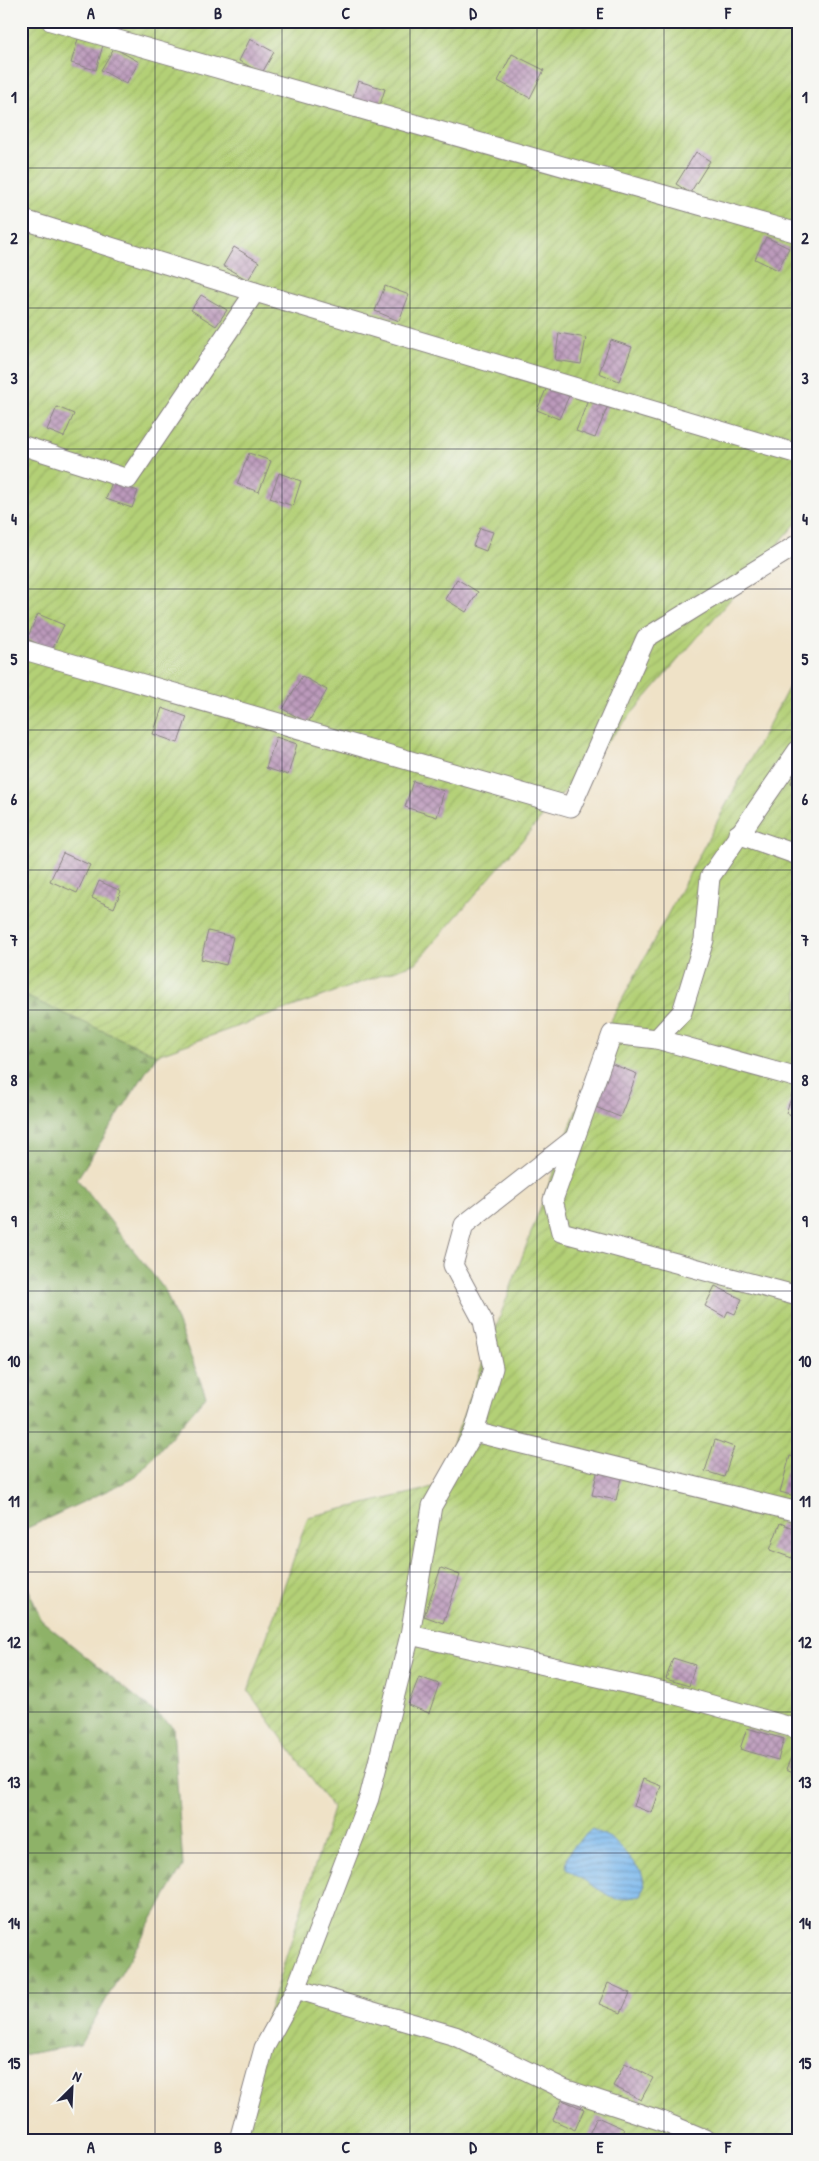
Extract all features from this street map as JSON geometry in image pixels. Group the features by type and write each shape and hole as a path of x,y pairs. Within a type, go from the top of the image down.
{"lane":[{"path":"51,21 798,234"},
{"path":"21,219 255,292 798,454"},
{"path":"21,445 128,479 255,292"},
{"path":"21,649 571,808 646,638 798,544"},
{"path":"657,1039 682,1012 704,940 710,877 798,750"},
{"path":"738,834 798,855"},
{"path":"798,1078 657,1039 612,1034 553,1200 562,1232 798,1296"},
{"path":"238,2140 264,2048 296,1989 369,1798 410,1635 432,1506 474,1432 493,1368 483,1321 453,1265 464,1225 575,1138"},
{"path":"474,1432 798,1512"},
{"path":"410,1635 669,1693 798,1729"},
{"path":"296,1989 455,2036 564,2089 659,2120 707,2140"}],"green space":[{"path":"21,21 798,21 798,521 416,963 157,1055 21,994"},
{"path":"798,670 798,2140 228,2140 333,1809 248,1691 308,1517 437,1487 606,1030"},
{"path":"21,994 157,1055 77,1179 165,1290 206,1396 136,1477 21,1531"},
{"path":"21,1570 41,1620 173,1727 183,1866 80,2045 21,2055"}],"water":[{"path":"592,1829 614,1840 641,1871 645,1884 640,1896 616,1900 566,1869 568,1855 571,1850"}],"building":[{"path":"96,21 123,21 120,34 95,27"},
{"path":"78,39 103,45 96,70 71,63"},
{"path":"250,39 274,52 262,73 239,61"},
{"path":"114,48 139,62 126,84 101,70"},
{"path":"512,54 544,70 530,98 498,81"},
{"path":"358,81 385,89 378,111 351,103"},
{"path":"696,152 710,161 690,193 676,184"},
{"path":"766,237 789,248 778,270 755,259"},
{"path":"234,247 259,262 248,280 223,266"},
{"path":"385,286 409,295 399,321 375,311"},
{"path":"201,295 227,310 216,326 191,310"},
{"path":"559,333 586,338 581,364 555,360"},
{"path":"611,340 632,347 619,381 599,373"},
{"path":"547,387 569,396 559,419 537,410"},
{"path":"590,395 609,403 595,438 576,431"},
{"path":"57,407 74,414 64,437 47,430"},
{"path":"249,453 271,461 259,492 237,484"},
{"path":"279,473 301,481 293,506 270,498"},
{"path":"112,482 138,491 132,508 106,499"},
{"path":"480,528 493,532 486,551 473,546"},
{"path":"457,579 478,592 466,612 445,599"},
{"path":"38,614 64,625 52,650 27,639"},
{"path":"302,676 327,690 308,723 283,709"},
{"path":"162,708 187,717 178,743 153,734"},
{"path":"276,737 297,744 288,775 266,768"},
{"path":"798,766 798,786 791,783"},
{"path":"413,781 444,791 437,817 405,807"},
{"path":"63,853 90,865 77,893 50,881"},
{"path":"99,881 121,891 114,908 92,898"},
{"path":"208,931 233,937 226,965 201,959"},
{"path":"610,1063 637,1074 620,1117 593,1106"},
{"path":"794,1089 798,1090 798,1117 786,1113"},
{"path":"715,1286 742,1299 735,1314 728,1311 725,1317 705,1306"},
{"path":"715,1440 734,1447 724,1477 705,1471"},
{"path":"790,1456 798,1458 798,1497 780,1492"},
{"path":"598,1469 622,1474 616,1500 592,1495"},
{"path":"780,1523 798,1530 798,1543 792,1558 770,1550"},
{"path":"441,1568 460,1575 443,1623 424,1616"},
{"path":"673,1658 695,1665 689,1686 666,1679"},
{"path":"419,1677 439,1684 429,1713 408,1705"},
{"path":"747,1728 784,1739 778,1760 740,1749"},
{"path":"798,1741 798,1774 786,1769"},
{"path":"643,1779 661,1786 652,1813 634,1806"},
{"path":"608,1983 630,1993 621,2013 599,2004"},
{"path":"625,2063 653,2078 641,2100 613,2086"},
{"path":"562,2100 584,2109 575,2130 553,2120"},
{"path":"597,2117 624,2129 619,2140 596,2140 588,2136"}]}
